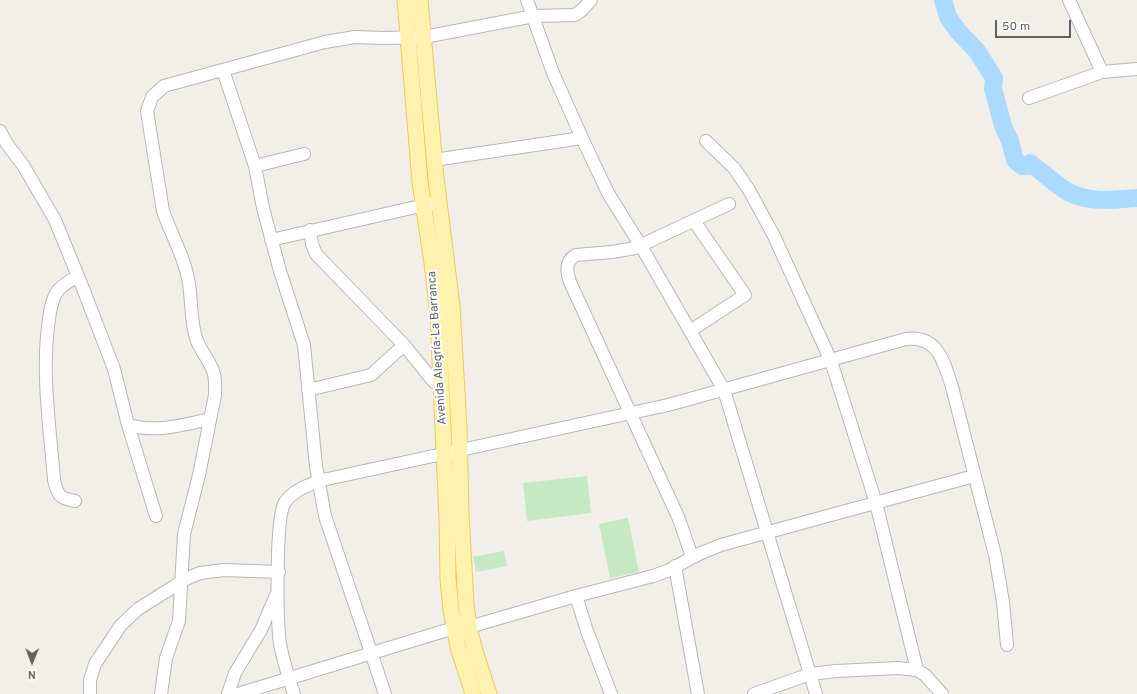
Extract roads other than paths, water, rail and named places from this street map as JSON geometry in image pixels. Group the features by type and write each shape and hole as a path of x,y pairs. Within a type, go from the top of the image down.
{"main road":[{"name":"Avenida Alegría-La Barranca","path":"405,0 420,182 436,297 444,453 448,579 458,647 473,694"},
{"name":"Avenida Alegría-La Barranca","path":"420,0 438,202 452,306 465,597 469,627 489,694"}],"street":[{"path":"527,0 534,16 553,73 608,193 641,246 724,390 816,694"},
{"path":"161,694 166,658 179,621 184,534 199,475 215,395 214,371 197,341 193,323 191,290 187,273 163,211 147,111 152,97 164,86 325,42 355,38 424,37 534,16 576,15 590,0"},
{"path":"1070,0 1102,72"},
{"path":"1029,98 1102,72 1137,69"},
{"path":"223,70 255,166 262,208 280,272 304,346 318,481 325,516 385,694"},
{"path":"0,131 7,144 23,165 55,220 78,276 114,369 128,425 156,516"},
{"path":"434,160 582,138"},
{"path":"706,141 734,168 749,190 774,236 831,361 876,503 917,670"},
{"path":"255,166 304,154"},
{"path":"271,240 438,202"},
{"path":"692,557 679,519 570,282 566,270 569,261 576,255 627,250 641,246 729,204"},
{"path":"690,331 745,295 694,221"},
{"path":"310,230 312,244 316,254 404,345 434,382 441,385"},
{"path":"75,501 63,499 58,494 54,480 46,371 47,332 51,306 56,293 62,285 78,276"},
{"path":"294,694 280,645 278,588 281,511 285,503 298,490 318,481 630,414 831,361 906,339 916,338 926,340 934,346 947,371 952,387 974,476 989,527 1000,577 1007,645"},
{"path":"308,390 372,375 404,345"},
{"path":"128,425 142,429 167,428 210,419"},
{"path":"238,694 454,628 469,627 576,596 653,576 721,545 974,476"},
{"path":"675,566 698,694"},
{"path":"90,694 90,680 95,664 121,625 138,608 181,582 200,573 224,570 279,572"},
{"path":"228,694 235,673 261,630 278,588"},
{"path":"576,596 587,631 611,694"},
{"path":"754,694 810,674 836,671 898,668 917,670 925,675 942,694"}],"waterway":[{"path":"943,0 948,17 958,31 977,51 994,78 993,88 1003,126 1010,141 1015,160 1022,166 1027,166 1030,163 1062,188 1079,197 1098,200 1137,198"}]}
